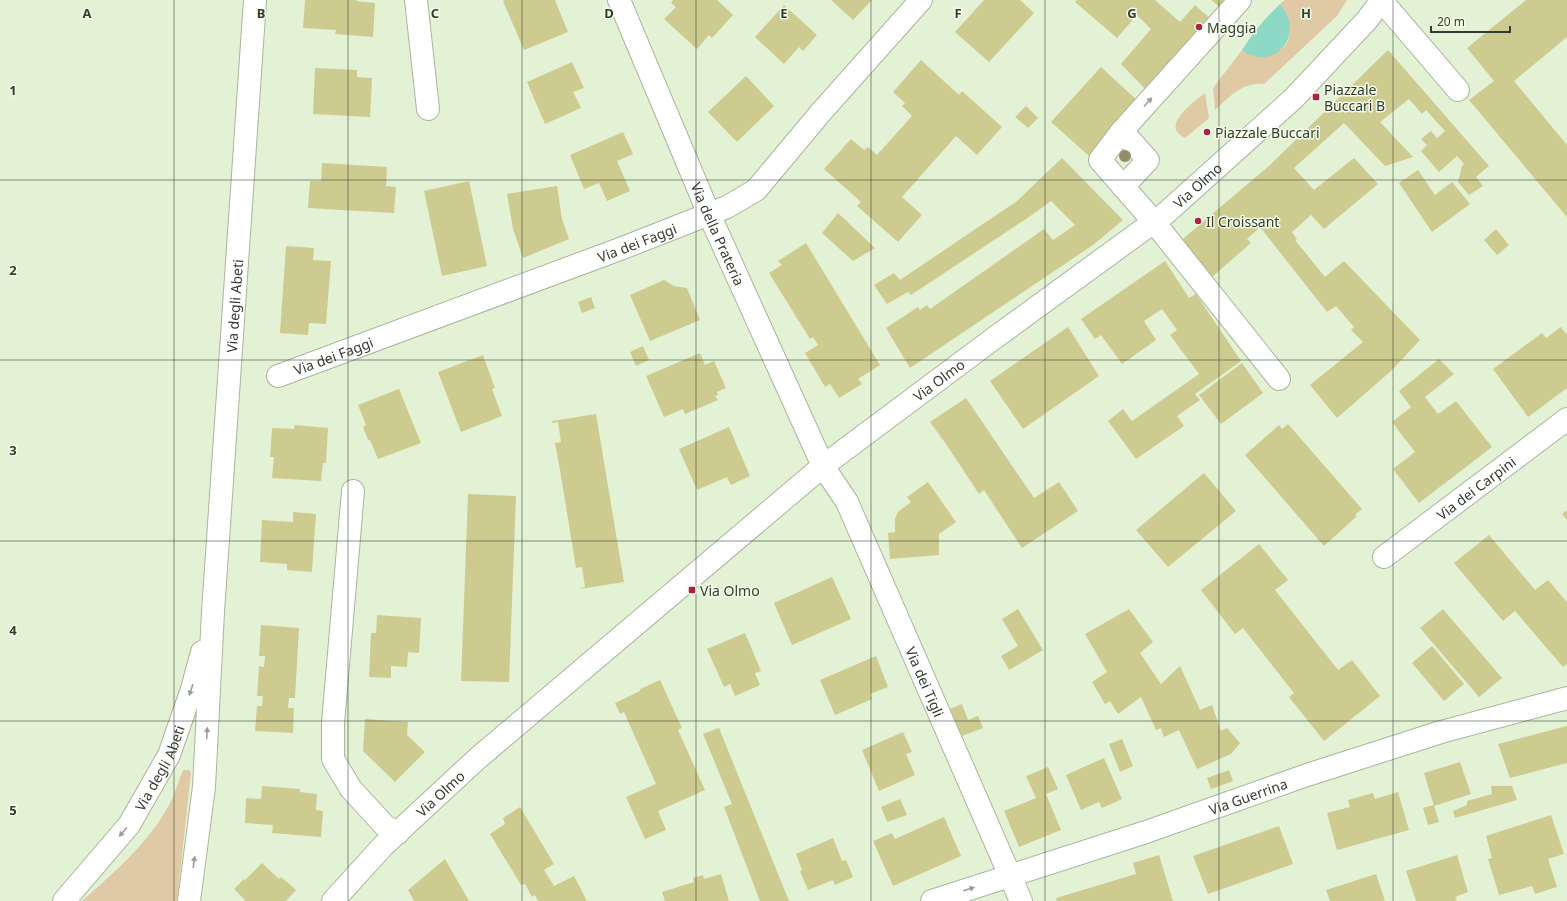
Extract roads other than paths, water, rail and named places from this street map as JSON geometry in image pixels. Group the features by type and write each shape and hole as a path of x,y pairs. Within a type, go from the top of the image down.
{"street":[{"name":"Via degli Abeti","path":"189,901 204,787 213,612 255,0"},
{"path":"416,0 428,109"},
{"name":"Via della Prateria","path":"619,0 709,214 823,466"},
{"name":"Via dei Faggi","path":"278,376 620,249 727,207 756,190 822,111 921,0"},
{"path":"1240,0 1122,131 1100,160 1154,222 1280,379"},
{"path":"1381,0 1458,90"},
{"name":"Via Olmo","path":"333,901 383,846 398,834 478,758 823,466 1172,208 1294,98 1367,20 1381,0"},
{"path":"1122,131 1148,160 1123,186"},
{"name":"Via dei Carpini","path":"1384,557 1567,419"},
{"name":"Via dei Tigli","path":"823,466 847,502 1021,901"},
{"path":"353,491 333,723 333,759 351,789 385,826 398,834"},
{"name":"Via degli Abeti","path":"64,901 129,825 169,755 192,689 213,612"},
{"name":"Via Guerrina","path":"932,901 1146,832 1307,775 1441,732 1567,698"}],"water":[{"path":"1280,4 1287,16 1290,28 1288,38 1283,47 1275,54 1265,57 1254,56 1242,50 1269,15"}],"place":[{"name":"Maggia","path":"1199,27"},
{"name":"Piazzale Buccari B","path":"1316,97"},
{"name":"Piazzale Buccari","path":"1207,132"},
{"name":"Il Croissant","path":"1198,221"},
{"name":"Via Olmo","path":"692,590"}]}
